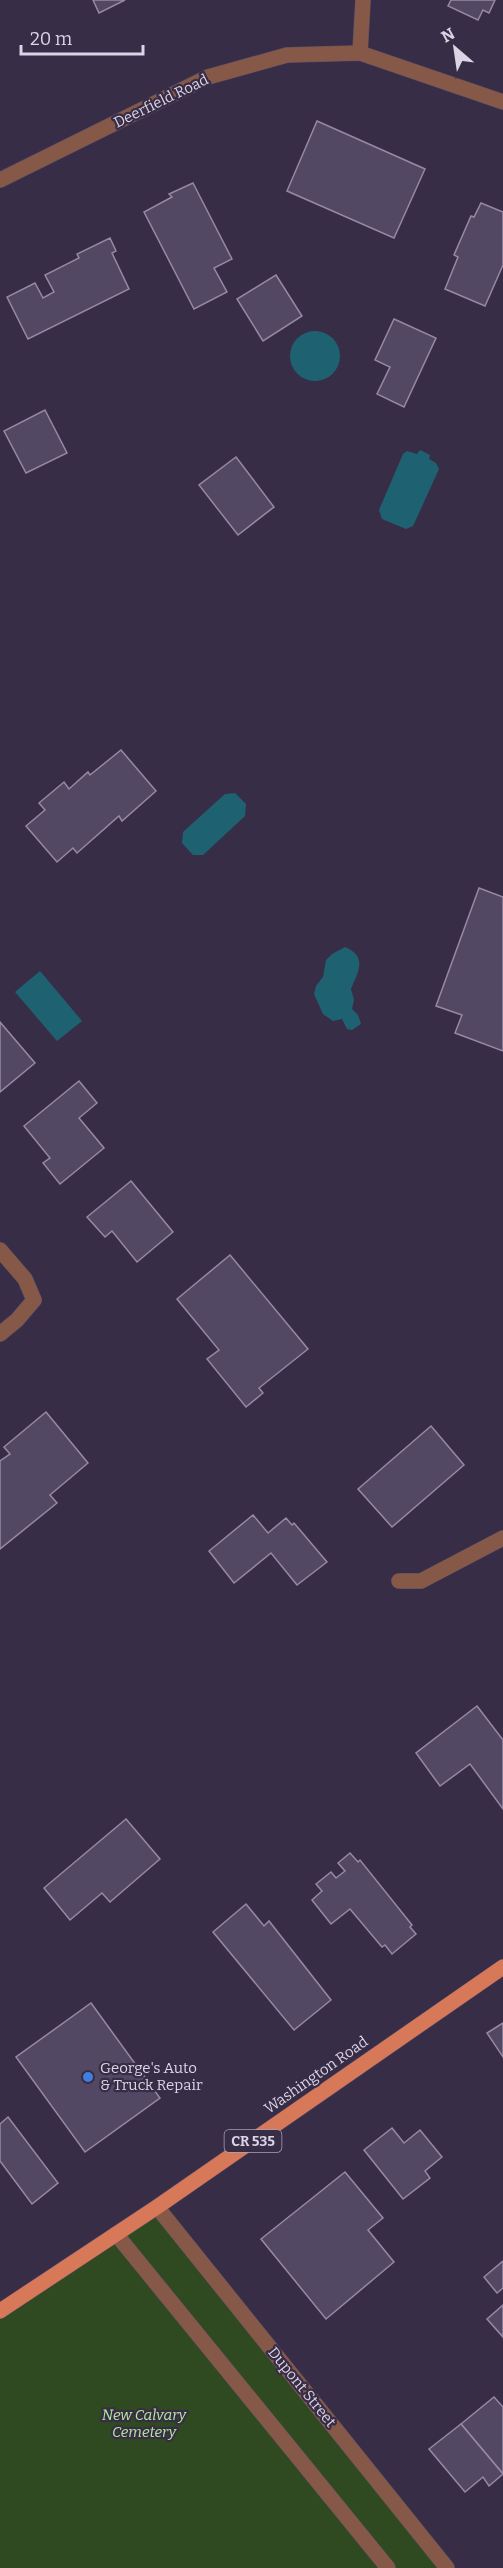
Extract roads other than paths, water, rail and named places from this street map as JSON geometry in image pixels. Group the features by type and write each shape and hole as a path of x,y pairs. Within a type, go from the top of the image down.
{"main road":[{"name":"Washington Road","path":"0,2311 157,2207 503,1967"}],"street":[{"path":"360,53 363,0"},
{"name":"Deerfield Road","path":"0,180 208,77 287,55 360,53 503,102"},
{"path":"0,1250 25,1279 34,1300 17,1320 0,1334"},
{"path":"399,1581 422,1581 503,1538"},
{"name":"Dupont Street","path":"157,2207 447,2568"},
{"path":"116,2234 388,2568"}],"place":[{"name":"George's Auto & Truck Repair","path":"88,2077"}],"park label":[{"name":"New Calvary Cemetery","path":"144,2424"}]}
